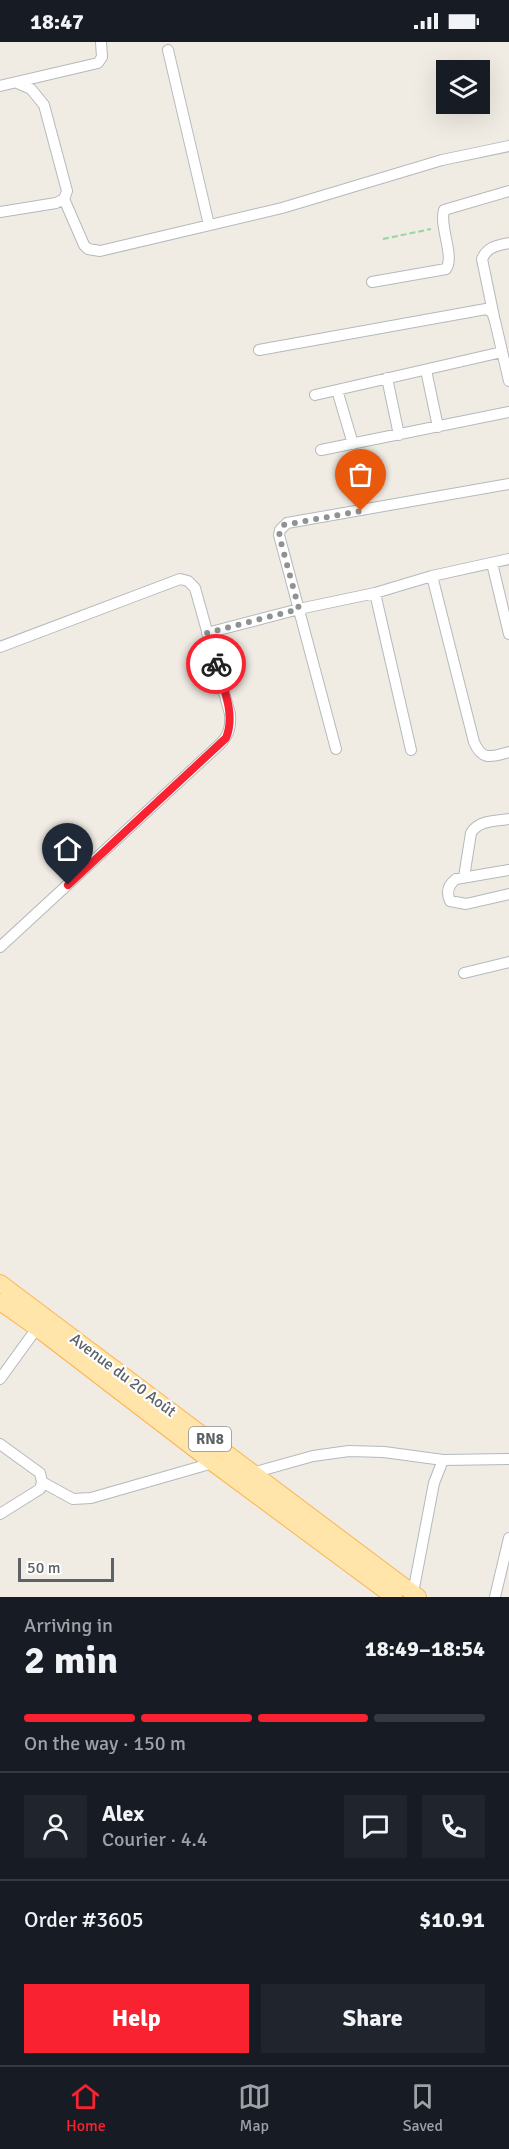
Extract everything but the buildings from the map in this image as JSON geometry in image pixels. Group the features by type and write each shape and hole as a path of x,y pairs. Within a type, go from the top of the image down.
{"main road":[{"name":"Avenue du 20 Août","path":"0,1283 416,1595"},
{"name":"Avenue du 20 Août","path":"0,1302 394,1597"}],"street":[{"path":"0,86 98,63 102,57 101,42"},
{"path":"168,50 209,225"},
{"path":"17,83 31,89 44,105 67,188 64,199 84,245 95,251 282,208 442,160 509,146"},
{"path":"372,282 446,269 449,263 443,214 446,209 509,191"},
{"path":"0,212 51,205 64,199"},
{"path":"509,243 490,248 485,252 482,260 509,381"},
{"path":"260,350 482,309 490,311 495,321"},
{"path":"315,395 502,352"},
{"path":"426,370 438,427"},
{"path":"387,378 399,435"},
{"path":"337,390 353,444"},
{"path":"321,450 509,412"},
{"path":"336,749 279,535 283,525 509,484"},
{"path":"207,633 299,609 375,593 432,576 509,559"},
{"path":"492,563 509,634"},
{"path":"432,576 478,753 486,757 509,752"},
{"path":"0,647 180,579 188,581 195,588 230,714 231,727 226,738 0,947"},
{"path":"375,593 411,750"},
{"path":"464,877 471,833 474,828 478,825 509,819"},
{"path":"509,870 456,879 451,883 447,893 450,901 466,904 509,894"},
{"path":"464,973 509,962"},
{"path":"0,1379 37,1328"},
{"path":"0,1444 40,1473 42,1482 40,1489 0,1514"},
{"path":"252,1473 314,1456 349,1451 384,1452 443,1460 509,1459"},
{"path":"416,1595 434,1483 443,1460"},
{"path":"42,1482 74,1499 91,1498 213,1463"},
{"path":"495,1597 506,1566 509,1538"}],"path":[{"path":"383,239 443,227"}],"way so far":[{"path":"216,664 207,633 299,609 279,535 283,525 361,511"}],"route":[{"path":"68,885 226,738 231,727 230,714 216,664"}]}
